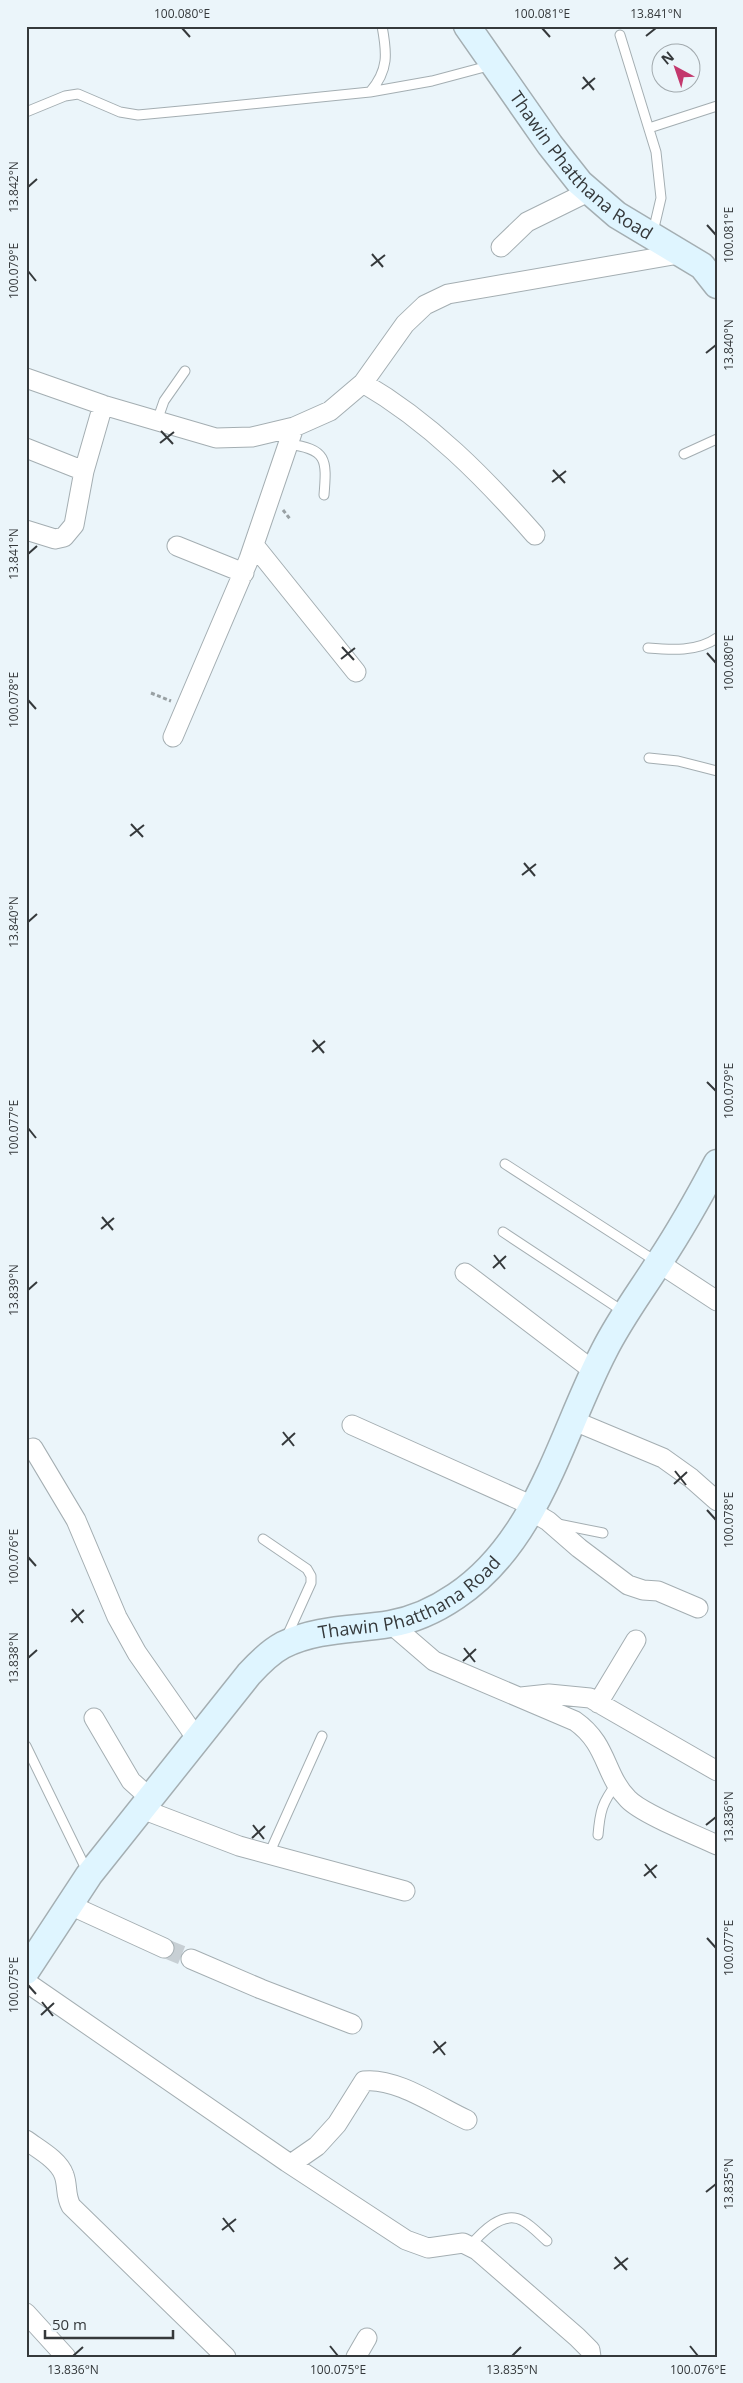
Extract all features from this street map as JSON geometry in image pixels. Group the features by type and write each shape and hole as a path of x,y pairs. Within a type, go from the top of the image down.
{"street":[{"name":"Thawin Phatthana Road","path":"467,26 550,145 580,183 617,215 679,254 712,271"},
{"path":"500,247 527,222 590,192"},
{"path":"26,378 103,405 216,438 291,435 330,412 363,382 405,324 425,305 448,294 679,254"},
{"path":"363,382 422,421 489,483 535,535"},
{"path":"26,530 55,539 64,537 74,525 84,471 103,405"},
{"path":"173,737 244,572 291,435"},
{"path":"26,448 84,471"},
{"path":"177,546 244,572"},
{"path":"254,546 356,672"},
{"name":"Thawin Phatthana Road","path":"26,1971 90,1875 248,1674 266,1657 284,1645 311,1635 391,1624 416,1617 456,1596 488,1570 537,1513 572,1420 594,1372 626,1313 691,1212 717,1163"},
{"path":"659,1263 717,1301"},
{"path":"465,1273 594,1372"},
{"path":"572,1420 663,1458 691,1478 717,1501"},
{"path":"352,1425 537,1513 628,1585 643,1590 658,1591 698,1608"},
{"path":"33,1448 76,1520 116,1617 138,1653 197,1739"},
{"path":"391,1624 434,1661 575,1721 587,1729 596,1741 628,1800 640,1808 717,1845"},
{"path":"598,1703 636,1640"},
{"path":"520,1697 549,1694 590,1698 717,1771"},
{"path":"94,1718 146,1804 239,1846 405,1891"},
{"path":"70,1905 164,1948"},
{"path":"191,1960 352,2024"},
{"path":"26,1982 291,2164 406,2240 428,2248 463,2243 477,2250 577,2337 590,2350 591,2357"},
{"path":"291,2164 317,2146 337,2124 364,2082 373,2080 391,2083 467,2120"},
{"path":"26,2140 57,2164 64,2176 66,2197 71,2206 226,2357"},
{"path":"26,2313 66,2357"},
{"path":"356,2357 367,2338"}],"lane":[{"path":"370,92 380,80 386,63 382,26"},
{"path":"620,34 656,152 661,198 652,237"},
{"path":"26,112 66,96 78,94 120,112 138,115 370,92 432,81 494,65"},
{"path":"649,128 717,106"},
{"path":"157,421 164,401 185,371"},
{"path":"291,435 318,451 326,468 324,495"},
{"path":"684,454 717,439"},
{"path":"648,648 676,650 702,646 717,638"},
{"path":"649,758 678,760 717,770"},
{"path":"505,1164 659,1263"},
{"path":"503,1232 626,1313"},
{"path":"537,1513 603,1533"},
{"path":"263,1539 307,1569 311,1576 312,1584 284,1645"},
{"path":"269,1854 322,1736"},
{"path":"26,1746 90,1875"},
{"path":"598,1835 600,1810 605,1798 618,1782"},
{"path":"470,2246 485,2229 511,2218 522,2220 547,2241"}],"tunnel":[{"path":"164,1948 191,1959"}]}
